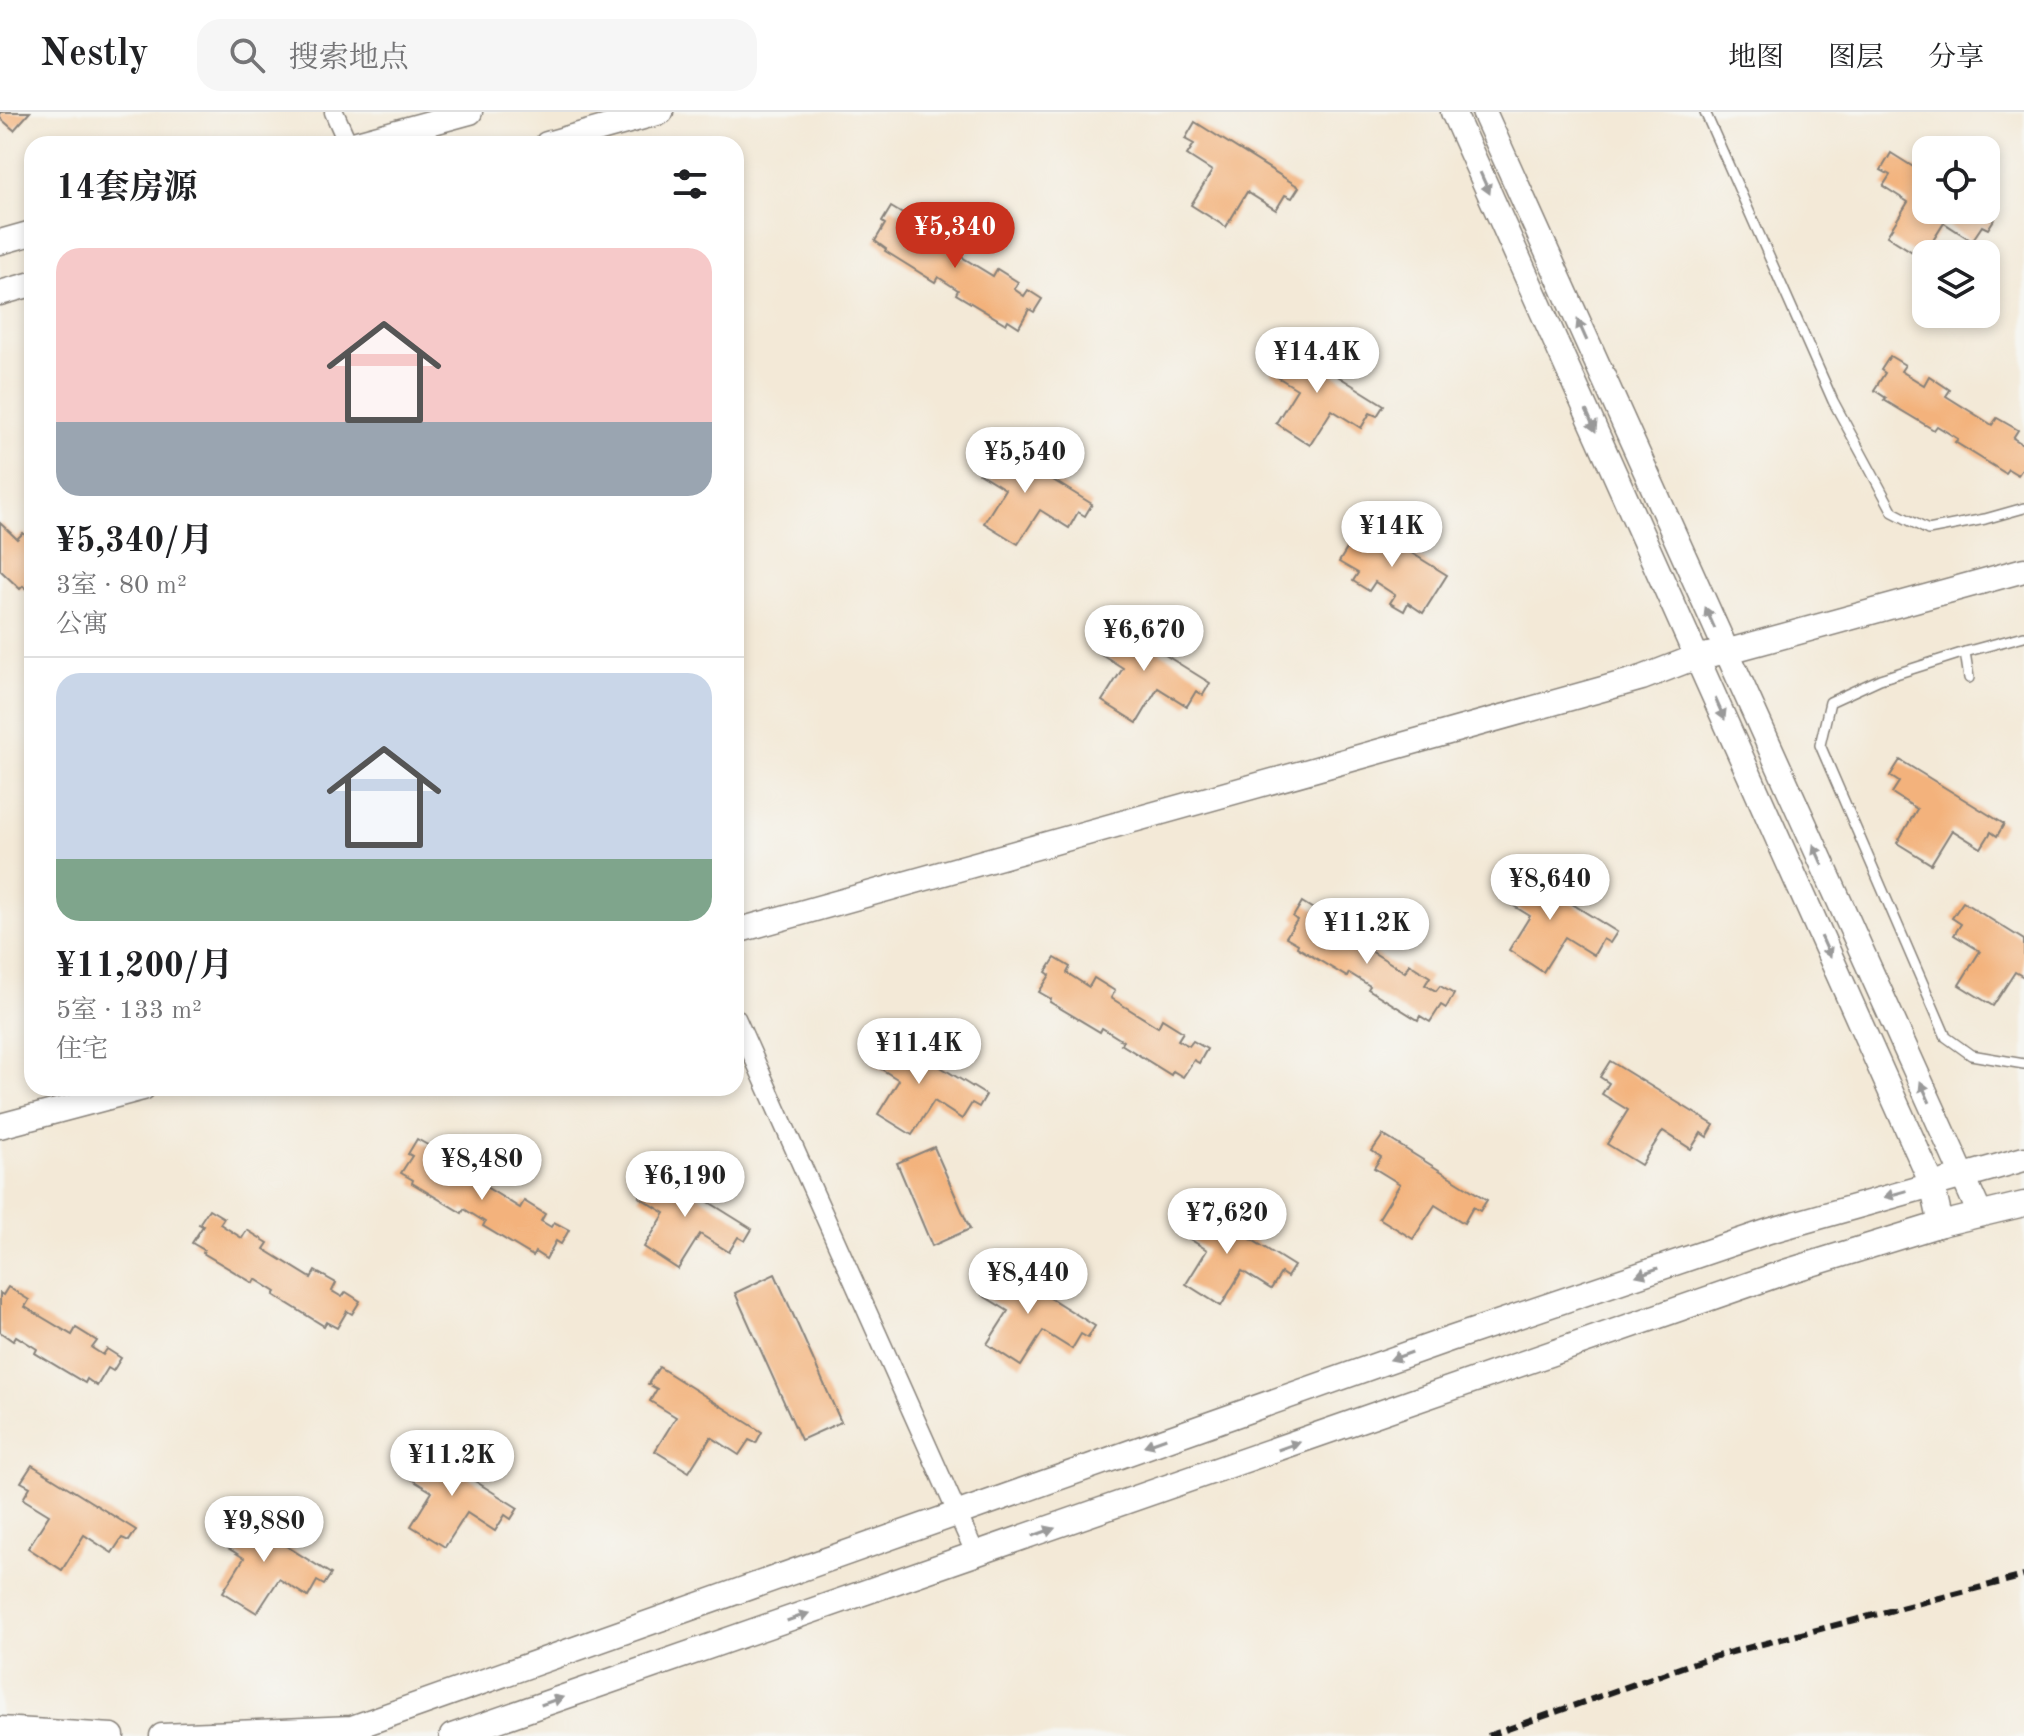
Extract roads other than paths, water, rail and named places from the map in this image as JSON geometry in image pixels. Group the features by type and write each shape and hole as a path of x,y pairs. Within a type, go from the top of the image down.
{"street":[{"path":"334,112 346,136"},
{"path":"380,136 470,112"},
{"path":"576,136 661,112"},
{"path":"1453,112 1932,1184 1941,1224"},
{"path":"1484,112 1980,1214"},
{"path":"0,242 24,235"},
{"path":"0,293 24,286"},
{"path":"744,929 1642,678 1696,657 1725,652 2024,570"},
{"path":"744,1036 976,1555"},
{"path":"0,1126 113,1096"},
{"path":"162,1736 352,1728 1465,1334 1769,1231 2024,1159"},
{"path":"452,1736 1785,1272 1941,1224 2024,1204"},
{"path":"0,1729 112,1736"}],"lane":[{"path":"1705,112 1833,401 1893,512 1928,530 2024,508"},
{"path":"2024,636 1880,679 1830,702 1820,745 1946,1037 1971,1055 2024,1064"},
{"path":"1965,652 1969,678"}],"railway":[{"path":"1488,1736 1705,1659 2024,1576"}]}
